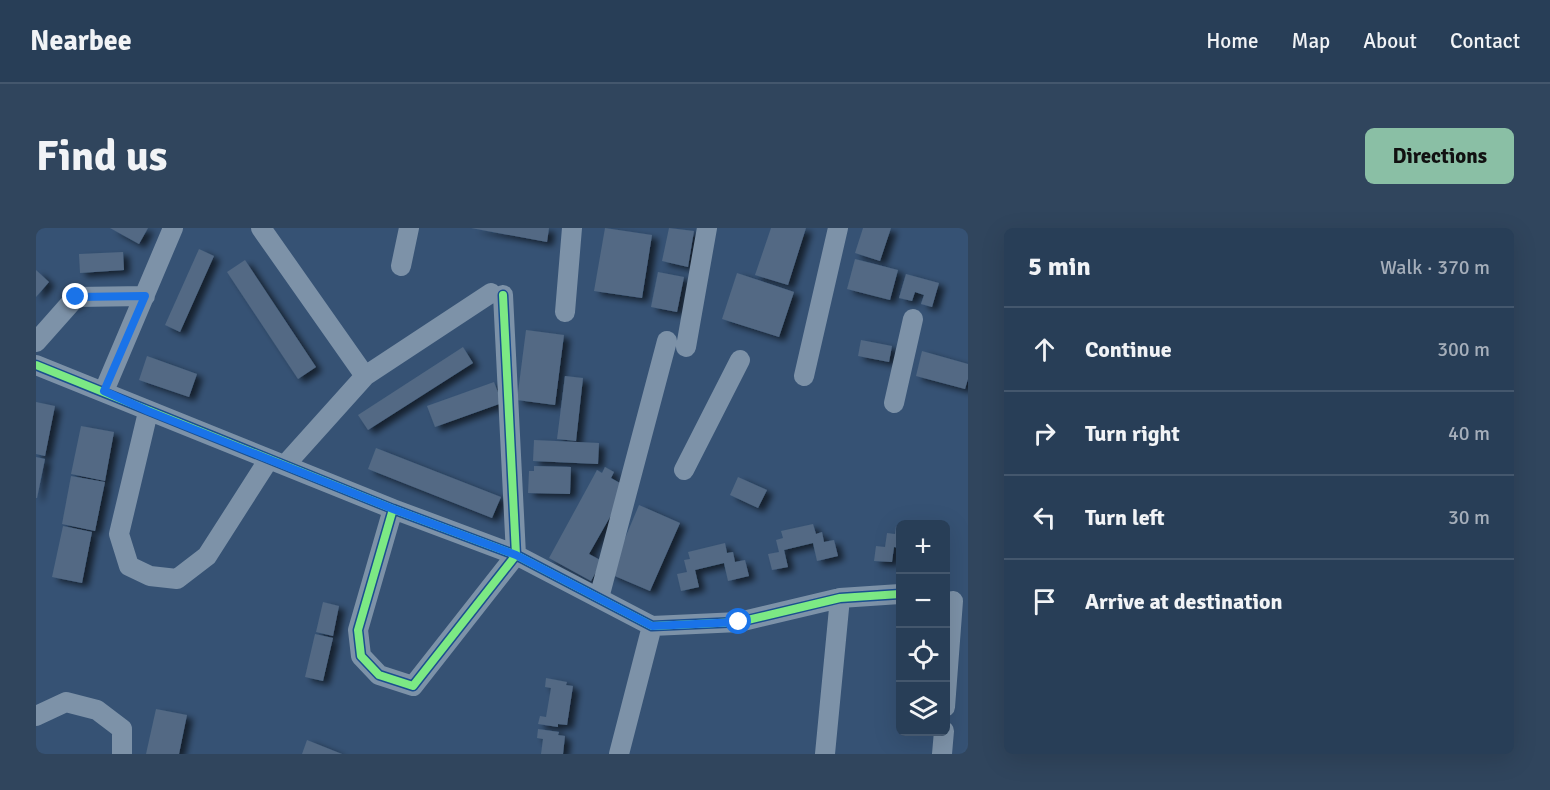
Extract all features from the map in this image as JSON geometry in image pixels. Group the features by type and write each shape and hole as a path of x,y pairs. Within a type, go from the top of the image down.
{"street":[{"path":"104,391 173,228"},
{"path":"261,228 365,376"},
{"path":"401,266 409,228"},
{"path":"565,312 572,228"},
{"path":"686,347 707,228"},
{"path":"804,376 838,228"},
{"path":"148,411 119,534 129,566 150,576 177,579 207,556 277,462 365,376 497,294 516,555 412,686 379,675 361,656 358,630 393,509"},
{"path":"36,342 76,297 145,296"},
{"path":"894,403 913,318"},
{"path":"599,598 667,341"},
{"path":"684,470 740,360"},
{"path":"36,365 393,509 516,555 652,626 739,622 840,598 896,594"},
{"path":"825,754 840,598"},
{"path":"948,682 956,601"},
{"path":"619,754 652,626"},
{"path":"36,716 66,702 97,710 122,729 122,754"},
{"path":"942,754 944,736"}],"building":[{"path":"110,228 148,228 139,244"},
{"path":"471,228 549,228 547,242"},
{"path":"605,228 652,235 642,298 594,291"},
{"path":"669,228 694,231 688,267 662,261"},
{"path":"771,228 806,228 788,285 755,275"},
{"path":"863,228 891,228 880,261 855,253"},
{"path":"199,249 214,256 180,332 165,325"},
{"path":"123,252 124,270 80,273 79,254"},
{"path":"855,259 898,270 890,300 847,289"},
{"path":"245,260 316,367 298,379 227,272"},
{"path":"36,270 49,282 36,297"},
{"path":"658,272 684,277 677,312 651,307"},
{"path":"737,273 794,292 779,337 722,319"},
{"path":"906,274 939,283 932,307 921,304 924,295 915,292 912,301 899,298"},
{"path":"526,330 564,335 555,405 517,400"},
{"path":"861,340 892,346 889,362 858,356"},
{"path":"463,347 473,363 368,430 358,415"},
{"path":"922,351 968,364 965,389 916,376"},
{"path":"147,356 197,374 189,397 139,380"},
{"path":"565,376 583,378 576,441 557,439"},
{"path":"494,382 502,403 435,427 427,406"},
{"path":"36,402 55,406 45,456 36,454"},
{"path":"81,426 114,432 105,481 71,474"},
{"path":"534,440 599,443 598,464 533,461"},
{"path":"376,448 501,497 492,518 368,469"},
{"path":"36,457 45,459 37,498 36,498"},
{"path":"534,466 571,467 570,494 528,493 529,471 534,471"},
{"path":"605,467 614,472 611,478 627,487 589,554 602,561 591,581 549,558 597,470 602,473"},
{"path":"71,476 105,482 95,531 62,524"},
{"path":"738,477 767,490 758,508 730,495"},
{"path":"639,505 680,523 650,591 610,574"},
{"path":"813,524 816,534 822,532 824,542 834,540 838,556 817,561 813,543 784,550 788,567 772,570 768,554 779,552 776,540 783,538 781,531"},
{"path":"63,526 92,532 82,583 52,577"},
{"path":"896,526 896,547 894,547 892,562 874,561 876,546 885,547 887,533 895,534"},
{"path":"725,543 727,553 733,552 735,562 745,560 749,576 728,581 724,563 695,570 699,587 681,591 677,574 687,572 684,560 690,559 688,552"},
{"path":"323,602 339,606 333,636 316,632"},
{"path":"315,634 333,638 323,681 305,677"},
{"path":"546,678 567,682 566,685 573,686 567,725 558,724 558,727 538,724 540,716 546,717 551,688 545,687"},
{"path":"156,709 187,715 179,754 146,754"},
{"path":"538,729 559,732 558,735 565,736 563,754 541,754 543,739 537,738"},
{"path":"307,740 342,754 302,754"}],"cycle path":[{"path":"393,509 358,630 361,656 379,675 413,686 516,555 503,295"},
{"path":"36,365 393,509 516,555 652,626 739,622 840,598 896,594"}],"route":[{"path":"76,297 145,296 104,391 148,411 393,509 516,555 652,626 739,622"}]}
